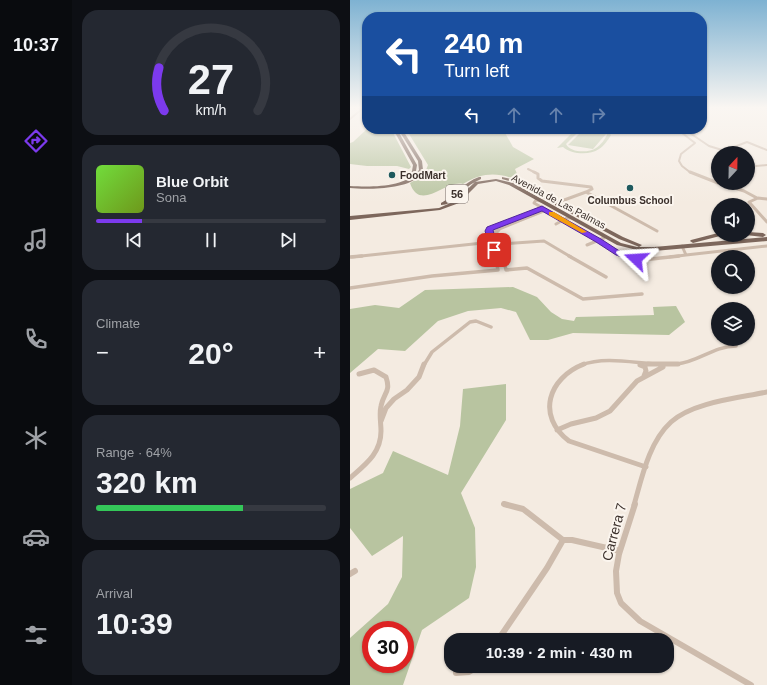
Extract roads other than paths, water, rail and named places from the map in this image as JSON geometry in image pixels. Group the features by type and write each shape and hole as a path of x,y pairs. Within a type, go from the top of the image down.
{"main road":[{"path":"350,186 388,184 404,179 413,173 415,165 401,140"},
{"path":"350,186 366,189 385,187 405,182 417,174 421,169 421,164 407,140"},
{"name":"Avenida de Las Palmas","path":"350,217 443,204 454,198 471,181 491,177 514,180 635,244 650,246 699,240 711,237"},
{"name":"Avenida de Las Palmas","path":"350,217 444,208 457,202 475,184 496,180 507,183 545,202 619,244 637,249 652,250 719,242"},
{"path":"755,234 767,234"},
{"name":"Avenida de Las Palmas","path":"755,239 767,239"}],"street":[{"path":"689,140 694,144"},
{"path":"698,140 711,147"},
{"path":"735,146 750,142 767,150"},
{"path":"702,143 694,144 680,156 680,164 686,170 711,179"},
{"path":"756,166 767,165"},
{"path":"528,169 538,174 538,178 542,181 573,184 591,187 592,189 556,203"},
{"path":"744,190 757,198"},
{"path":"749,190 767,199"},
{"path":"586,192 657,231"},
{"path":"762,197 750,200 750,204 767,222"},
{"path":"545,202 538,200 534,202 619,253 630,258 649,259 767,246"},
{"path":"350,288 432,276 498,270 489,229 542,208"},
{"path":"490,232 546,210"},
{"path":"555,224 566,216 565,214"},
{"path":"562,219 573,218"},
{"path":"494,227 498,230 506,270 527,268 583,299 642,294"},
{"path":"587,245 604,238 602,234"},
{"path":"500,244 544,241 606,277"},
{"path":"350,256 492,242"},
{"path":"682,246 686,254"},
{"path":"381,421 386,408 394,399 407,390 419,377 427,358 432,352 470,322 476,321 491,327"},
{"path":"646,467 569,441 557,430 549,414 549,401 558,383 564,375 580,365 598,361 664,366 689,362 726,346"},
{"path":"638,364 645,368 646,371 644,376"},
{"path":"557,430 571,424 596,418 610,411 630,387 644,376 664,366"},
{"path":"350,478 362,468 378,449 382,428 382,402 389,386 386,377 374,370 358,374"},
{"name":"Carrera 7","path":"751,685 640,621 627,610 618,596 616,577 620,551 646,467 662,431 672,421 685,414 730,399 767,392"},
{"path":"504,504 523,509 563,540 572,540 620,551"},
{"path":"503,633 547,568 563,540"},
{"path":"456,673 468,673"}],"place":[{"name":"FoodMart","path":"392,175"},
{"name":"Columbus School","path":"630,188"}]}
